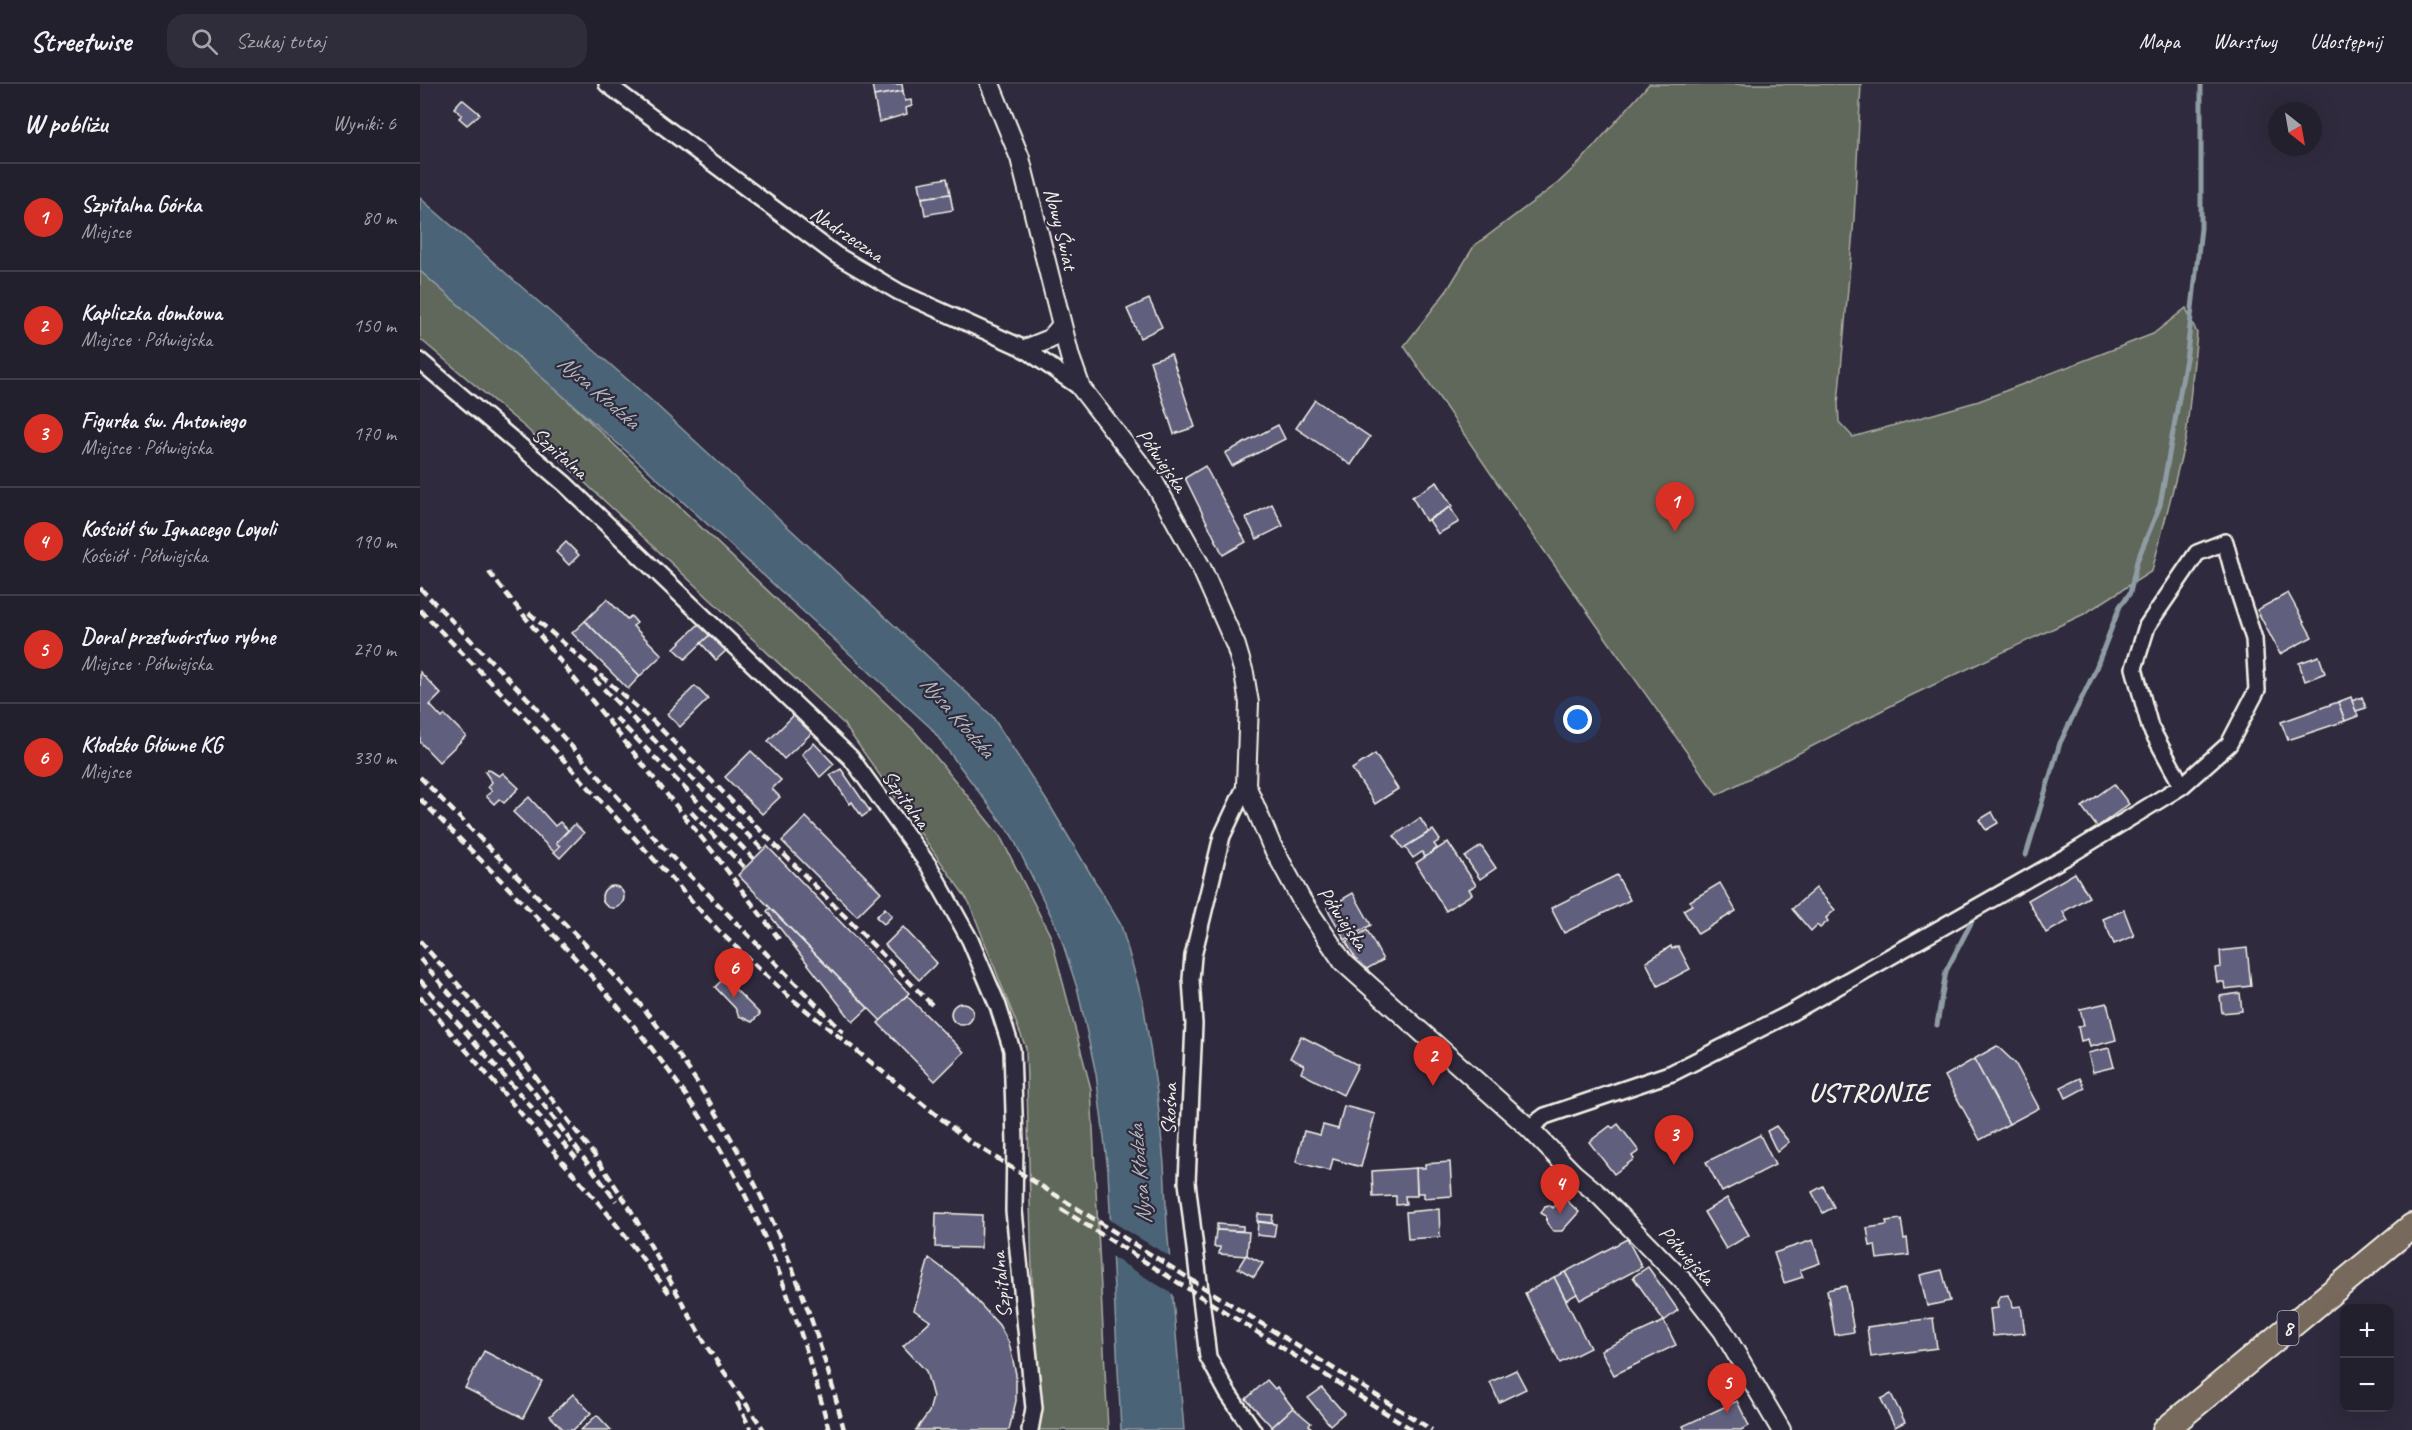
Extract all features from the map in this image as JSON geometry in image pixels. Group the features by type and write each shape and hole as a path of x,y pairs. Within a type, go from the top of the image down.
{"highway":[{"name":"8","path":"2165,1430 2412,1226"}],"street":[{"name":"Nadrzeczna","path":"608,84 836,255 898,292 1025,349 1081,388"},
{"name":"Nowy Świat","path":"990,84 1020,158 1061,326 1081,388"},
{"path":"1025,349 1050,339 1061,326"},
{"name":"Szpitalna","path":"420,361 565,484 851,758 929,866 970,940 998,1006 1012,1050 1015,1143 1014,1211 1034,1408 1030,1430"},
{"name":"Półwiejska","path":"1081,388 1154,482 1201,567 1236,646 1244,673 1249,704 1246,785 1271,844 1302,901 1343,962 1529,1128 1687,1285 1723,1331 1781,1430"},
{"path":"1529,1128 1545,1116 1672,1073 1784,1017 2071,854 2182,786 2229,744 2257,690 2254,639 2225,542 2197,553 2147,626 2134,668 2150,727 2182,786"},
{"name":"Skośna","path":"1246,785 1222,836 1193,956 1191,979 1194,1024 1187,1182 1208,1357 1227,1392 1253,1430"}],"green space":[{"path":"1649,84 1861,84 1854,219 1838,404 1839,422 1853,437 1979,401 2153,334 2186,308 2197,333 2186,438 2152,571 2084,614 1910,696 1717,795 1521,518 1404,346 1448,289 1474,246 1558,183 1580,162"},
{"path":"420,271 560,393 914,730 1000,836 1051,937 1091,1089 1108,1430 1036,1430 1026,1048 969,902 843,723 526,428 420,339"}],"water":[{"name":"Nysa Kłodzka","path":"420,198 652,401 992,716 1052,809 1121,925 1143,1002 1157,1092 1164,1164 1184,1430 1121,1430 1108,1170 1096,1074 1078,991 1059,932 1012,836 931,728 649,471 420,271"}],"pier":[{"path":"1108,1219 1172,1258 1176,1296 1109,1255"}],"building":[{"path":"872,84 902,84 903,91 874,96"},
{"path":"903,91 905,101 911,100 912,106 906,108 907,114 879,122 874,96"},
{"path":"462,99 480,114 467,125 459,118 462,115 454,108"},
{"path":"947,178 950,194 922,198 919,183"},
{"path":"950,194 953,210 925,215 922,198"},
{"path":"1149,299 1162,327 1140,338 1127,309"},
{"path":"1171,354 1195,427 1174,434 1150,361"},
{"path":"1315,400 1370,437 1351,465 1296,428"},
{"path":"1278,425 1285,439 1232,466 1225,453"},
{"path":"1205,466 1246,542 1223,555 1185,478"},
{"path":"1437,482 1452,506 1426,521 1412,497"},
{"path":"1272,504 1283,526 1257,539 1246,518"},
{"path":"1450,507 1459,522 1438,534 1429,520"},
{"path":"566,542 579,555 569,565 556,552"},
{"path":"2288,593 2312,637 2280,654 2257,610"},
{"path":"607,599 627,619 631,616 637,623 633,626 662,655 640,676 585,621"},
{"path":"703,620 714,631 685,659 674,648"},
{"path":"585,621 640,676 628,689 572,633"},
{"path":"714,631 730,647 716,660 701,643"},
{"path":"2319,656 2325,673 2305,681 2299,663"},
{"path":"420,672 441,694 430,705 442,718 445,715 466,736 439,762 420,742"},
{"path":"695,686 708,699 680,727 667,714"},
{"path":"2351,697 2358,716 2345,721 2338,702"},
{"path":"2362,697 2366,708 2356,711 2352,701"},
{"path":"2338,702 2345,721 2288,740 2281,722"},
{"path":"795,714 813,732 784,759 768,741"},
{"path":"814,743 834,764 820,777 802,754"},
{"path":"751,751 781,780 772,789 780,797 762,814 725,777"},
{"path":"1375,754 1398,789 1375,804 1352,769"},
{"path":"488,769 499,776 503,773 519,788 504,803 499,799 494,804 486,796 492,791 488,787 492,782 485,772"},
{"path":"841,769 870,811 862,817 830,775"},
{"path":"2114,784 2129,804 2097,827 2082,807"},
{"path":"529,797 555,826 560,822 568,830 556,843 560,846 554,852 513,812"},
{"path":"1992,812 1998,823 1986,830 1979,820"},
{"path":"806,817 881,892 857,916 782,841"},
{"path":"1420,818 1429,832 1403,849 1394,836"},
{"path":"575,824 584,833 560,858 554,852 560,846 556,843"},
{"path":"1433,830 1440,840 1434,844 1437,848 1425,857 1422,852 1413,858 1405,847"},
{"path":"1448,842 1476,885 1469,889 1472,894 1446,911 1416,863"},
{"path":"767,846 909,993 881,1021 738,875"},
{"path":"1481,846 1496,868 1480,879 1465,857"},
{"path":"2075,873 2089,897 2063,912 2068,921 2046,933 2028,900"},
{"path":"1617,875 1630,900 1564,933 1551,908"},
{"path":"1720,883 1736,911 1698,934 1683,910 1692,905 1690,901"},
{"path":"613,886 621,889 624,897 621,905 613,908 605,905 602,897 605,889"},
{"path":"1816,888 1835,910 1820,928 1817,925 1811,931 1792,909"},
{"path":"1353,893 1371,925 1345,940 1327,908"},
{"path":"770,908 868,1008 853,1022 772,918 767,911"},
{"path":"885,908 892,916 884,924 876,917"},
{"path":"2124,910 2134,936 2114,944 2103,919"},
{"path":"903,927 937,963 919,980 885,945"},
{"path":"1367,930 1383,960 1363,971 1346,942"},
{"path":"1671,946 1672,949 1678,946 1690,969 1658,986 1646,962"},
{"path":"2247,948 2251,986 2225,989 2224,982 2217,982 2215,968 2221,967 2220,951"},
{"path":"724,978 760,1014 752,1022 739,1016 735,1008 715,987"},
{"path":"2240,993 2242,1011 2222,1013 2220,996"},
{"path":"907,996 964,1052 935,1081 878,1023"},
{"path":"962,1003 970,1006 973,1014 970,1022 962,1025 954,1022 951,1014 954,1006"},
{"path":"2107,1003 2116,1040 2090,1047 2088,1039 2081,1041 2078,1027 2084,1025 2080,1009"},
{"path":"1301,1036 1358,1065 1343,1095 1301,1073 1304,1065 1290,1058"},
{"path":"1997,1046 2015,1063 2039,1108 2009,1124 1974,1059"},
{"path":"2109,1048 2114,1067 2093,1072 2088,1053"},
{"path":"1974,1059 2009,1124 1980,1140 1945,1076"},
{"path":"2080,1078 2085,1088 2066,1098 2061,1087"},
{"path":"1344,1106 1375,1114 1361,1167 1333,1159 1330,1171 1296,1162 1304,1131 1320,1135 1323,1125 1338,1129"},
{"path":"1618,1124 1639,1151 1632,1156 1634,1159 1614,1174 1589,1142 1610,1126 1613,1128"},
{"path":"1776,1126 1789,1142 1777,1152 1767,1131"},
{"path":"1760,1135 1775,1165 1722,1192 1706,1162"},
{"path":"1450,1162 1452,1196 1424,1198 1424,1193 1417,1193 1416,1168 1425,1168 1425,1164"},
{"path":"1416,1168 1417,1196 1405,1196 1406,1204 1396,1205 1396,1196 1373,1197 1372,1171"},
{"path":"1823,1186 1834,1207 1823,1213 1812,1192"},
{"path":"1563,1197 1579,1212 1562,1231 1553,1231 1547,1223 1546,1216 1541,1213 1545,1206 1549,1205 1553,1208"},
{"path":"1727,1198 1749,1235 1726,1249 1704,1212"},
{"path":"1439,1209 1440,1237 1408,1239 1406,1212"},
{"path":"936,1213 982,1215 981,1248 935,1247"},
{"path":"1258,1214 1273,1215 1272,1223 1257,1221"},
{"path":"1901,1219 1909,1255 1877,1259 1875,1245 1870,1246 1867,1228 1887,1225 1886,1221"},
{"path":"1258,1222 1276,1224 1274,1237 1257,1235"},
{"path":"1217,1224 1243,1226 1243,1231 1217,1230"},
{"path":"1216,1230 1249,1232 1247,1256 1219,1254 1220,1247 1214,1247"},
{"path":"1627,1239 1642,1267 1580,1300 1565,1272"},
{"path":"1813,1240 1820,1263 1800,1270 1803,1277 1784,1283 1774,1253"},
{"path":"1246,1255 1263,1263 1254,1277 1238,1268"},
{"path":"929,1258 957,1279 999,1325 1009,1343 1016,1374 1016,1401 1009,1430 916,1430 929,1412 933,1397 926,1371 903,1346 930,1321 914,1310"},
{"path":"1648,1267 1678,1310 1664,1321 1633,1277"},
{"path":"1942,1270 1950,1301 1927,1306 1920,1275"},
{"path":"1565,1272 1577,1294 1566,1300 1554,1277"},
{"path":"1554,1277 1590,1348 1560,1363 1525,1293"},
{"path":"1846,1286 1854,1332 1835,1335 1827,1290"},
{"path":"2008,1295 2013,1307 2021,1306 2025,1333 1993,1336 1990,1309 1998,1308 1997,1302 2001,1296"},
{"path":"1933,1318 1937,1348 1871,1357 1867,1327"},
{"path":"1664,1321 1676,1345 1614,1375 1601,1350"},
{"path":"484,1351 542,1381 523,1418 465,1388"},
{"path":"1516,1370 1526,1389 1499,1402 1490,1382"},
{"path":"1267,1380 1275,1389 1277,1387 1293,1408 1272,1427 1246,1399"},
{"path":"1322,1388 1344,1413 1330,1425 1308,1398"},
{"path":"573,1394 591,1413 573,1430 564,1430 550,1416"},
{"path":"1891,1394 1905,1422 1895,1427 1881,1399"},
{"path":"1737,1401 1749,1426 1741,1430 1685,1430 1683,1426"},
{"path":"1293,1408 1311,1423 1309,1425 1313,1430 1274,1430 1272,1427"},
{"path":"597,1415 611,1430 581,1430"}],"waterway":[{"path":"2026,855 2060,743 2094,673 2120,606 2130,593 2137,561 2160,505 2187,353 2201,228 2201,84"},
{"path":"1937,1025 1946,971 1972,921"}],"railway":[{"path":"489,572 713,852 779,939"},
{"path":"420,588 533,704 672,857 843,1032"},
{"path":"420,610 521,713 719,931 787,995 969,1141 1432,1430"},
{"path":"529,613 654,722 935,1008"},
{"path":"594,679 763,850"},
{"path":"616,718 754,859"},
{"path":"420,777 612,972 652,1019 686,1065 744,1163 792,1267 812,1320 844,1430"},
{"path":"420,799 590,974 667,1068 701,1118 748,1201 776,1265 800,1330 829,1430"},
{"path":"691,812 745,868"},
{"path":"420,941 512,1046 595,1156 628,1205 707,1347 764,1430"},
{"path":"420,959 531,1088 616,1201"},
{"path":"420,980 576,1158"},
{"path":"420,997 608,1214 669,1293"},
{"path":"1061,1209 1413,1430"},
{"path":"737,1402 751,1430"}],"place":[{"name":"Szpitalna Górka","path":"1675,532"},
{"name":"Kłodzko Główne KG","path":"734,998"},
{"name":"Kapliczka domkowa","path":"1433,1086"},
{"name":"Figurka św. Antoniego","path":"1674,1165"},
{"name":"Kościół św Ignacego Loyoli","path":"1560,1214"},
{"name":"Doral przetwórstwo rybne","path":"1727,1413"}],"district":[{"name":"USTRONIE","path":"1869,1092"}]}
